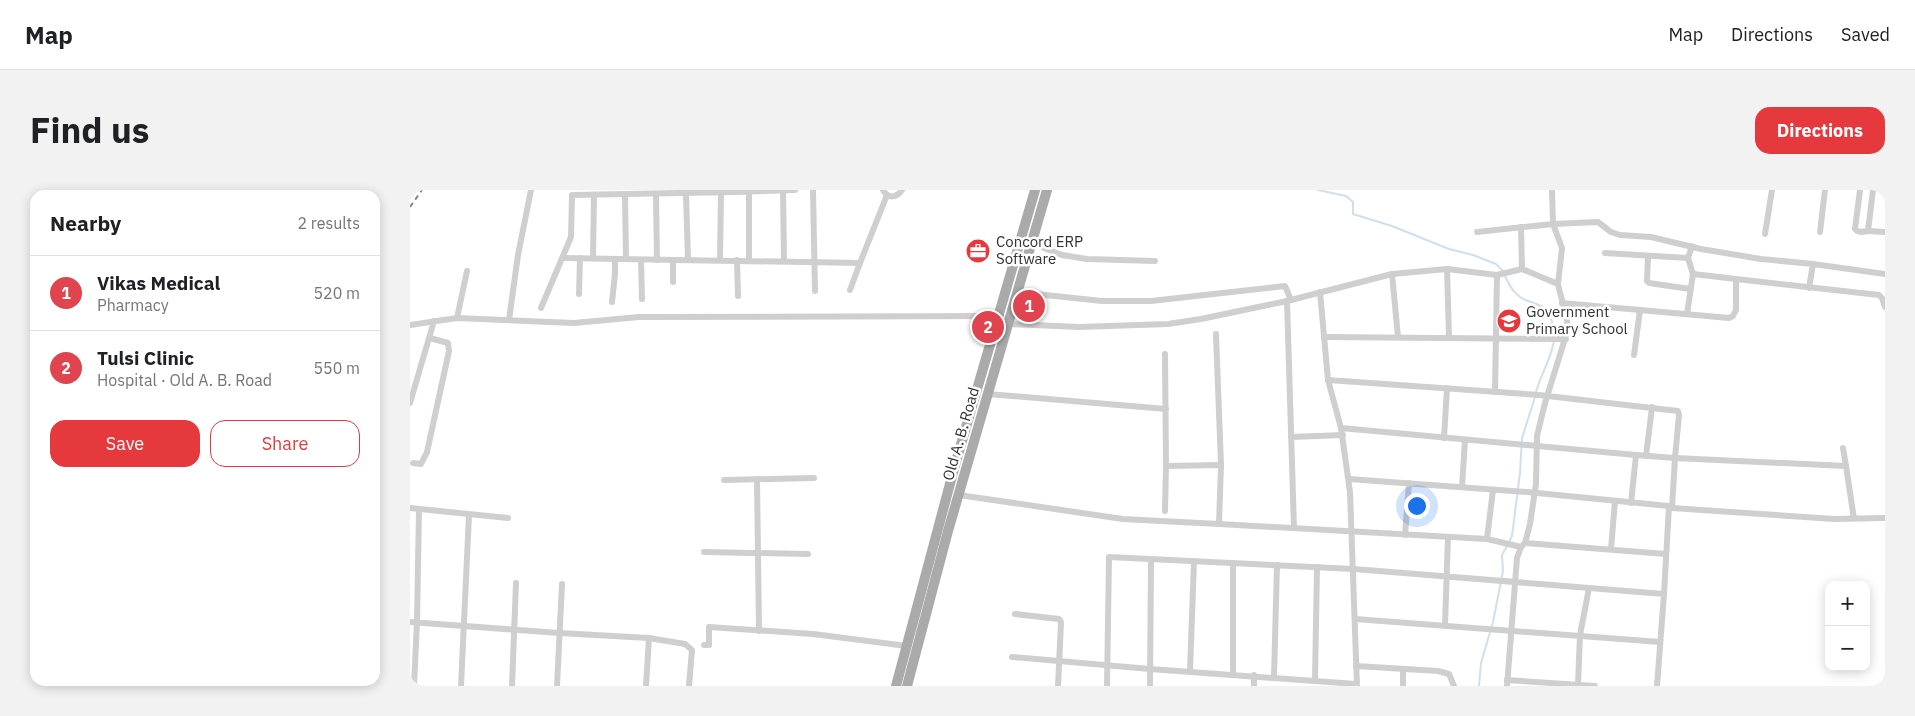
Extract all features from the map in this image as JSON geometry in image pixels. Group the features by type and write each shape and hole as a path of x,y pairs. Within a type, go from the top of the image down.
{"main road":[{"name":"Old A. B. Road","path":"896,686 955,465 1035,190"},
{"name":"Old A. B. Road","path":"907,686 948,531 1047,190"}],"street":[{"path":"509,320 518,255 531,190"},
{"path":"783,190 784,260"},
{"path":"542,308 571,238 572,192 594,195 602,193 625,195 633,192 656,195 667,192 686,194 795,190"},
{"path":"813,190 815,291"},
{"path":"850,290 885,192 895,196 902,190"},
{"path":"1552,190 1553,224 1562,248 1558,284 1562,303 1568,318 1568,329 1562,339 1538,436 1534,493 1523,545 1510,581 1507,683 1595,686"},
{"path":"1765,234 1772,190"},
{"path":"1820,232 1825,190"},
{"path":"1860,190 1854,229 1863,233 1868,231 1885,232"},
{"path":"1868,231 1874,190"},
{"path":"749,192 750,260"},
{"path":"720,260 721,193"},
{"path":"686,194 688,260"},
{"path":"593,258 594,195"},
{"path":"625,195 626,259"},
{"path":"656,195 657,260"},
{"path":"1477,232 1553,224 1598,222 1616,234 1651,237 1753,258 1885,274"},
{"path":"1521,227 1522,269"},
{"path":"1031,243 1062,255 1087,259 1155,261"},
{"path":"1687,314 1693,274 1688,258 1692,246"},
{"path":"1605,253 1688,258"},
{"path":"1648,256 1649,283 1690,289"},
{"path":"563,258 784,260 860,263"},
{"path":"579,294 580,258"},
{"path":"612,302 615,274 614,259"},
{"path":"641,260 642,299"},
{"path":"673,260 673,282"},
{"path":"737,260 738,296"},
{"path":"1808,288 1813,264"},
{"path":"1008,324 1079,327 1168,324 1289,301 1392,274 1446,269 1500,275 1522,269 1558,284"},
{"path":"1446,269 1449,338"},
{"path":"457,318 467,271"},
{"path":"1392,274 1398,337"},
{"path":"1693,274 1808,288 1879,294 1885,307"},
{"path":"1495,392 1500,275"},
{"path":"1562,303 1729,318 1734,316 1736,310 1736,279"},
{"path":"1017,292 1102,301 1151,301 1285,286 1289,301 1294,528"},
{"path":"1012,657 1150,669 1254,675 1356,685 1354,569 1349,479 1343,436 1328,380 1320,292"},
{"path":"1634,355 1640,310"},
{"path":"410,325 457,318 574,323 639,318 998,316"},
{"path":"410,404 434,321"},
{"path":"1216,334 1221,465 1219,524"},
{"path":"1324,337 1562,339"},
{"path":"410,470 411,462 421,464 427,452 449,351 448,343 430,338"},
{"path":"1165,354 1165,511"},
{"path":"1328,380 1539,395 1678,411 1672,508 1854,519 1885,518"},
{"path":"1444,438 1447,388"},
{"path":"988,394 1166,409"},
{"path":"1646,456 1652,407"},
{"path":"1341,428 1646,456 1846,466"},
{"path":"1292,437 1343,436"},
{"path":"1462,488 1465,440"},
{"path":"1843,448 1854,519"},
{"path":"1631,503 1636,455"},
{"path":"1166,466 1221,465"},
{"path":"724,480 814,478"},
{"path":"757,479 759,631"},
{"path":"1349,479 1526,492 1669,506 1657,686"},
{"path":"1405,535 1409,483"},
{"path":"1487,539 1493,490"},
{"path":"959,495 1123,519 1487,539 1508,544 1611,549 1666,554"},
{"path":"1611,549 1615,501"},
{"path":"410,508 508,518"},
{"path":"414,686 414,622 419,510"},
{"path":"461,686 469,515"},
{"path":"1445,625 1448,537"},
{"path":"704,552 808,554"},
{"path":"1108,686 1109,557 1354,569 1664,594"},
{"path":"1150,686 1151,559"},
{"path":"1190,671 1194,561"},
{"path":"1233,563 1233,674"},
{"path":"1274,677 1277,565"},
{"path":"1315,680 1317,567"},
{"path":"512,686 516,583"},
{"path":"557,686 562,584"},
{"path":"1578,685 1580,635 1589,588"},
{"path":"1015,614 1059,619 1061,622 1058,686"},
{"path":"1355,618 1660,642"},
{"path":"414,622 649,638 688,645 692,650 689,686"},
{"path":"704,645 709,645 709,627 813,634 907,646"},
{"path":"646,686 649,638"},
{"path":"1356,666 1438,671 1449,674 1454,686"},
{"path":"1403,669 1403,686"},
{"path":"1254,675 1254,686"}],"waterway":[{"path":"1318,190 1346,196 1353,202 1353,214 1392,226 1449,249 1473,255 1496,264 1503,271"},
{"path":"1505,276 1511,288 1520,297 1540,305 1546,310 1556,331 1555,336"},
{"path":"1536,392 1554,341"},
{"path":"1509,542 1512,536 1520,473 1522,438 1535,397"},
{"path":"1479,686 1481,663 1493,622 1503,571 1502,555 1507,546"}],"railway":[{"path":"410,207 422,190"}],"place":[{"name":"Concord ERP Software","path":"978,251"},
{"name":"Vikas Medical","path":"1029,306"},
{"name":"Government Primary School","path":"1509,321"},
{"name":"Tulsi Clinic","path":"988,327"}]}
